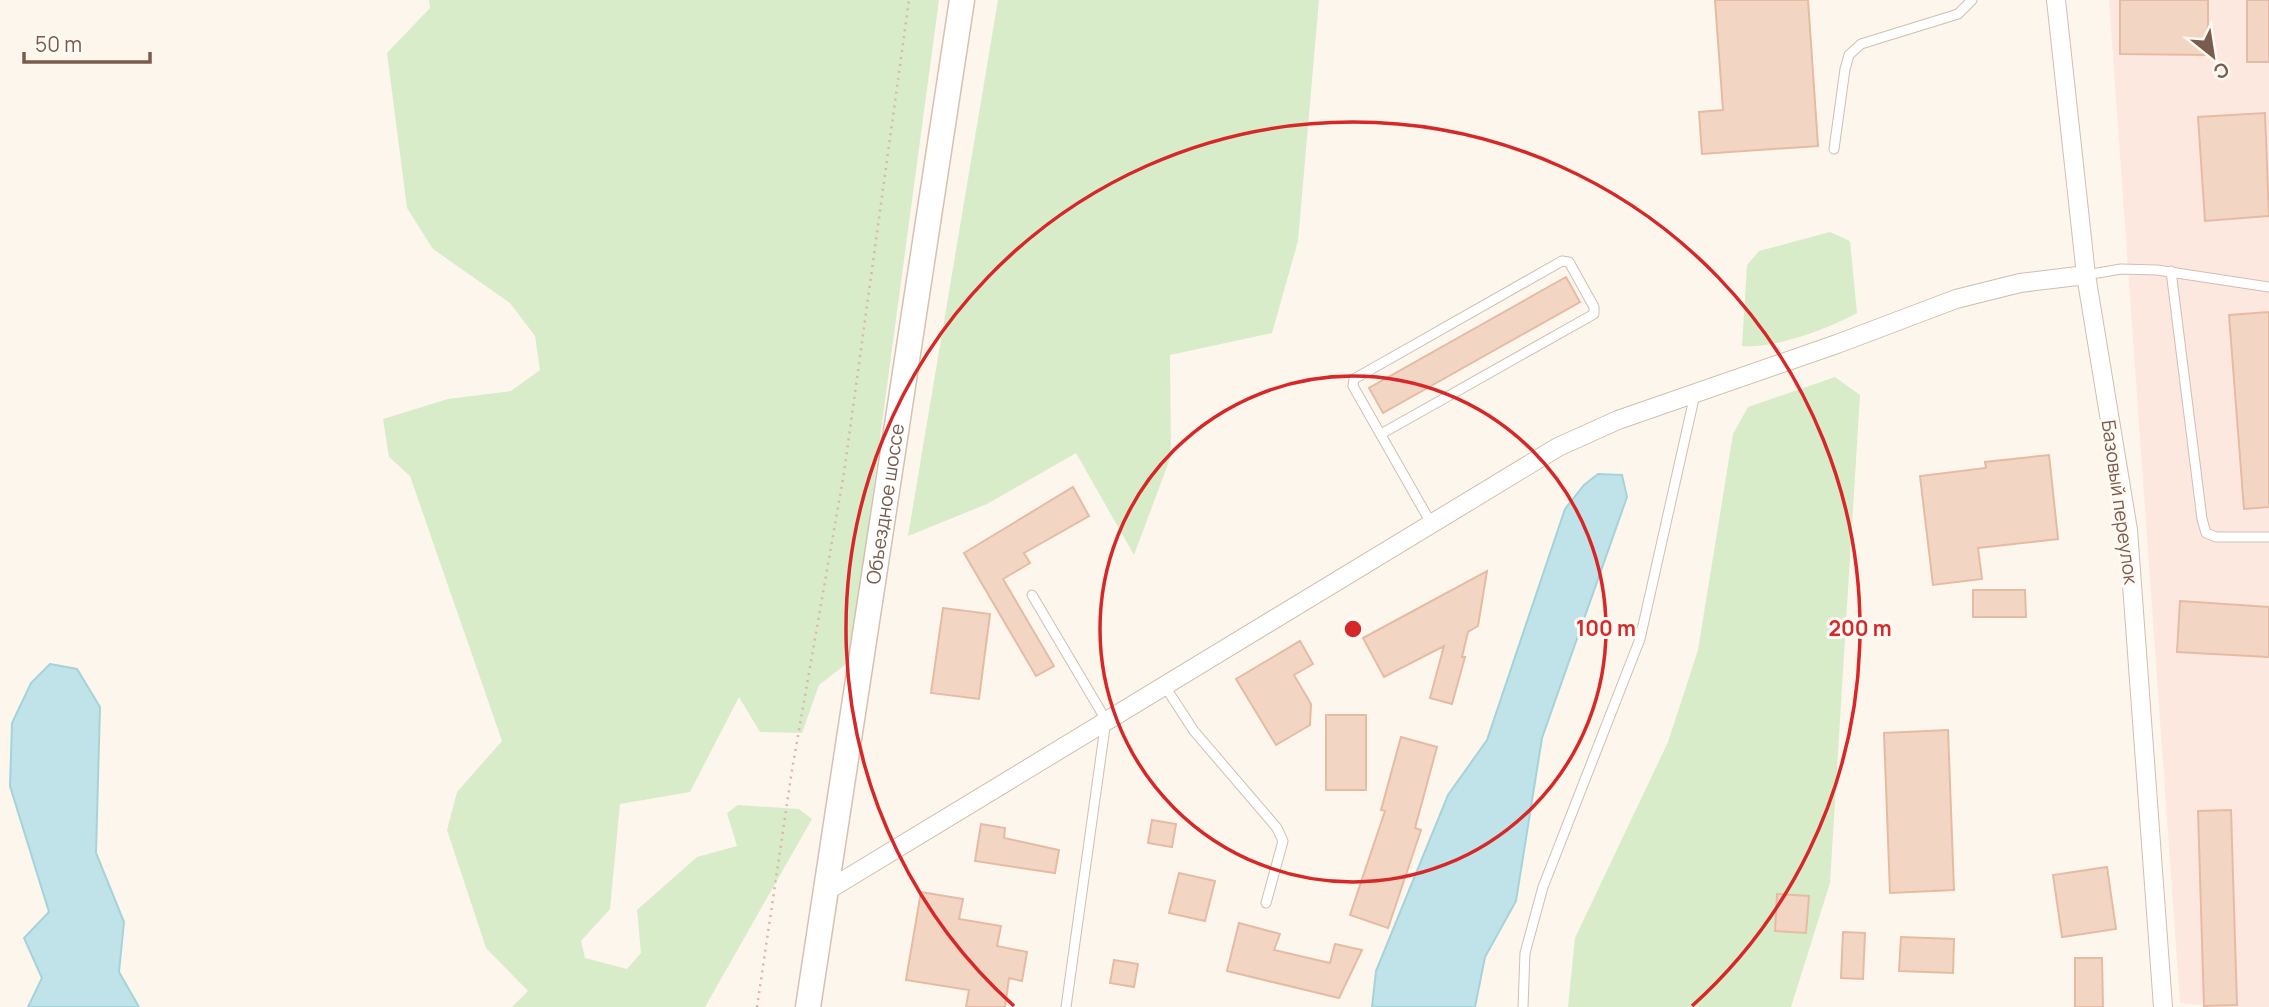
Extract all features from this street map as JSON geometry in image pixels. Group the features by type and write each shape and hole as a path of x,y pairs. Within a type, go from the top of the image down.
{"main road":[{"name":"Объездное шоссе","path":"808,1007 962,0"}],"street":[{"name":"Базовый переулок","path":"2056,0 2086,275 2128,530 2163,1007"},
{"path":"828,890 1558,447 1618,420 1837,344 1956,299 2020,283 2086,275"}],"lane":[{"path":"1834,149 1849,55 1861,44 1958,15 1972,0"},
{"path":"1381,434 1594,313 1594,307 1569,262 1562,261 1354,379 1353,386 1431,523"},
{"path":"2086,275 2121,269 2171,271 2269,286"},
{"path":"2171,271 2202,519 2206,533 2216,537 2269,537"},
{"path":"1524,1007 1525,953 1543,887 1640,639 1696,392"},
{"path":"1032,595 1106,720 1066,1007"},
{"path":"1164,685 1194,731 1277,828 1283,841 1266,903"}],"path":[{"path":"757,1007 792,770 844,473 909,0"}],"shaded area":[{"path":"2109,0 2269,0 2269,1007 2180,1003"}],"green space":[{"path":"429,0 939,0 850,661 819,685 802,733 760,732 739,697 690,792 620,804 610,909 581,941 585,958 627,969 641,953 637,910 697,857 737,846 727,813 738,805 799,809 812,819 705,1007 512,1007 528,991 486,948 447,830 457,792 502,741 410,476 389,457 383,419 448,399 511,391 540,370 535,336 510,303 433,249 407,208 387,53 430,8"},
{"path":"998,0 1319,0 1298,241 1272,333 1170,355 1171,456 1134,555 1076,453 987,504 908,536"},
{"path":"1830,232 1850,241 1857,313 1801,337 1742,346 1747,265 1759,251"},
{"path":"1835,377 1860,395 1830,883 1791,1007 1568,1007 1575,938 1668,742 1698,650 1733,434 1748,407"}],"water":[{"path":"1598,474 1622,475 1627,497 1542,738 1516,901 1485,957 1475,1007 1372,1007 1376,971 1448,795 1487,740 1565,509 1584,485"},
{"path":"50,664 77,669 100,707 96,853 124,922 119,972 139,1007 28,1007 42,978 24,938 49,912 10,786 12,723 31,683"}],"building":[{"path":"1715,0 1808,0 1818,146 1702,154 1699,112 1723,110"},
{"path":"2120,0 2208,0 2208,55 2120,54"},
{"path":"2247,0 2269,0 2269,62 2247,62"},
{"path":"2265,113 2269,216 2205,221 2198,117"},
{"path":"1566,277 1580,302 1383,413 1369,388"},
{"path":"2269,312 2269,507 2244,509 2229,315"},
{"path":"2049,455 2058,539 1978,548 1982,579 1933,585 1920,476 1986,468 1985,462"},
{"path":"1073,487 1089,516 1024,553 1030,563 1003,579 1054,666 1036,676 964,553"},
{"path":"1487,571 1478,626 1468,632 1462,657 1465,657 1452,704 1430,698 1444,646 1384,677 1363,638"},
{"path":"1973,590 2025,590 2026,617 1973,617"},
{"path":"2180,601 2269,607 2269,657 2177,652"},
{"path":"943,608 990,614 979,699 931,693"},
{"path":"1300,641 1313,664 1294,675 1311,704 1310,725 1276,745 1236,679"},
{"path":"1326,715 1366,715 1366,790 1326,790"},
{"path":"1948,730 1954,890 1890,893 1884,733"},
{"path":"1401,737 1437,747 1415,828 1421,830 1388,928 1350,915 1385,811 1381,810"},
{"path":"2231,810 2237,1005 2204,1006 2198,811"},
{"path":"1152,820 1176,824 1172,847 1148,843"},
{"path":"981,824 1005,828 1004,838 1059,850 1055,873 975,861"},
{"path":"2107,867 2116,929 2062,937 2053,875"},
{"path":"1179,873 1215,881 1205,921 1169,913"},
{"path":"921,892 963,899 959,919 1001,926 997,946 1027,952 1022,981 1009,978 1005,1007 966,1007 969,990 906,980"},
{"path":"1777,894 1809,896 1806,933 1775,931"},
{"path":"1239,923 1280,934 1274,950 1330,963 1335,944 1362,950 1339,998 1227,971"},
{"path":"1843,932 1865,933 1863,979 1841,978"},
{"path":"1901,937 1954,939 1953,973 1899,971"},
{"path":"2075,958 2102,958 2103,1007 2075,1007"},
{"path":"1114,960 1138,964 1134,987 1110,983"}]}
